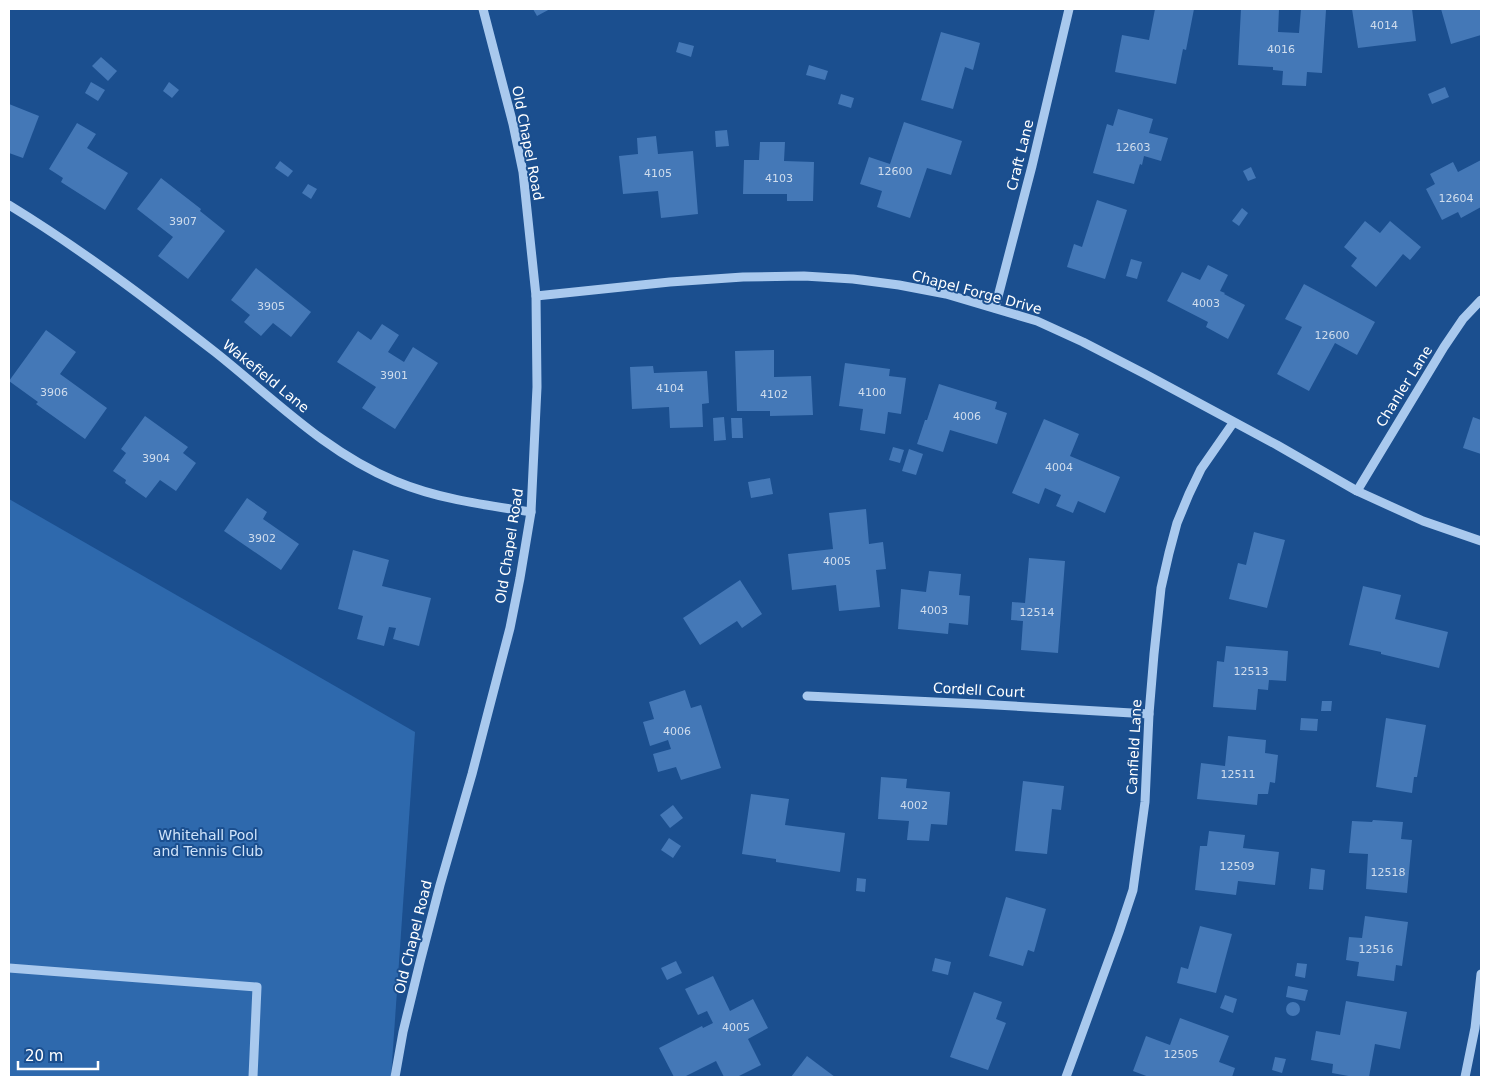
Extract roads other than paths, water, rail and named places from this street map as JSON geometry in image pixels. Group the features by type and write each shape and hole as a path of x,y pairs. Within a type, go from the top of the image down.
{"street":[{"name":"Old Chapel Road","path":"395,1077 403,1032 420,962 510,628 531,512 537,387 536,296 523,172 513,124 483,9"},
{"name":"Craft Lane","path":"994,308 1032,166 1069,9"},
{"name":"Wakefield Lane","path":"9,206 44,227 102,267 216,353 305,426 344,455 394,481 420,491 448,498 531,512"},
{"name":"Chapel Forge Drive","path":"536,296 670,282 804,276 853,279 946,294 1037,321 1083,342 1277,445 1357,492 1422,521 1481,542"},
{"name":"Chanler Lane","path":"1357,492 1444,347 1464,319 1481,300"},
{"name":"Canfield Lane","path":"1066,1077 1133,890 1144,802 1149,714 1161,588 1171,546 1183,508 1201,469 1233,422"},
{"name":"Cordell Court","path":"807,696 1149,714"},
{"path":"9,968 257,987 253,1077"},
{"path":"1465,1077 1475,1028 1481,974"}],"park label":[{"name":"Whitehall Pool and Tennis Club","path":"208,844"}]}
